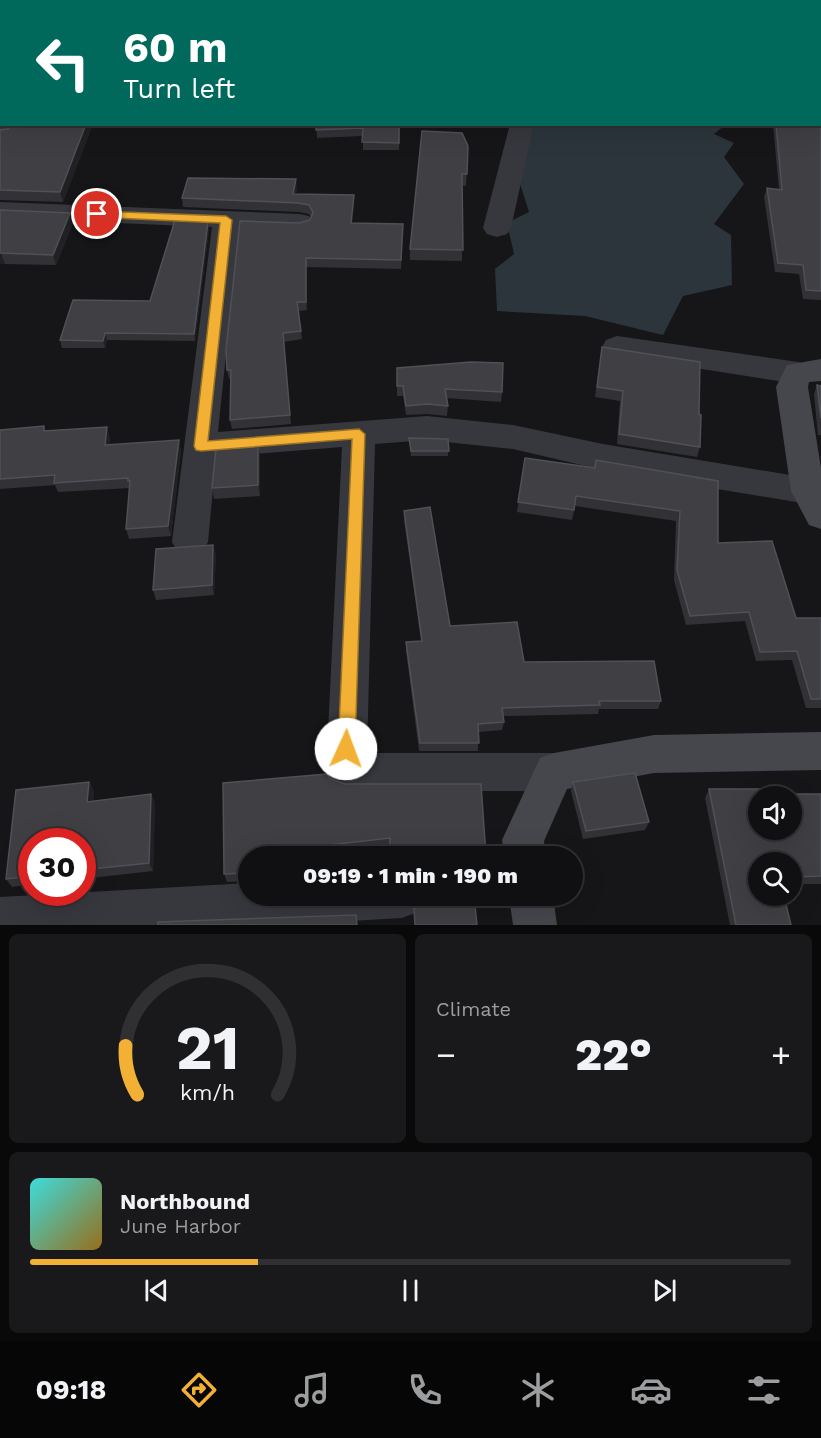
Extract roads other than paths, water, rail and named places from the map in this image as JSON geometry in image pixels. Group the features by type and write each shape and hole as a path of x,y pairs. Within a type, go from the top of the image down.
{"street":[{"path":"497,228 522,126"},
{"path":"0,210 299,222"},
{"path":"190,542 226,220"},
{"path":"617,347 809,371"},
{"path":"201,446 427,428 513,437 814,503 792,387 809,371"},
{"path":"359,434 346,772 554,772 654,754 821,751"},
{"path":"524,846 523,840 554,772"},
{"path":"0,919 238,905"},
{"path":"532,906 535,925"}]}
